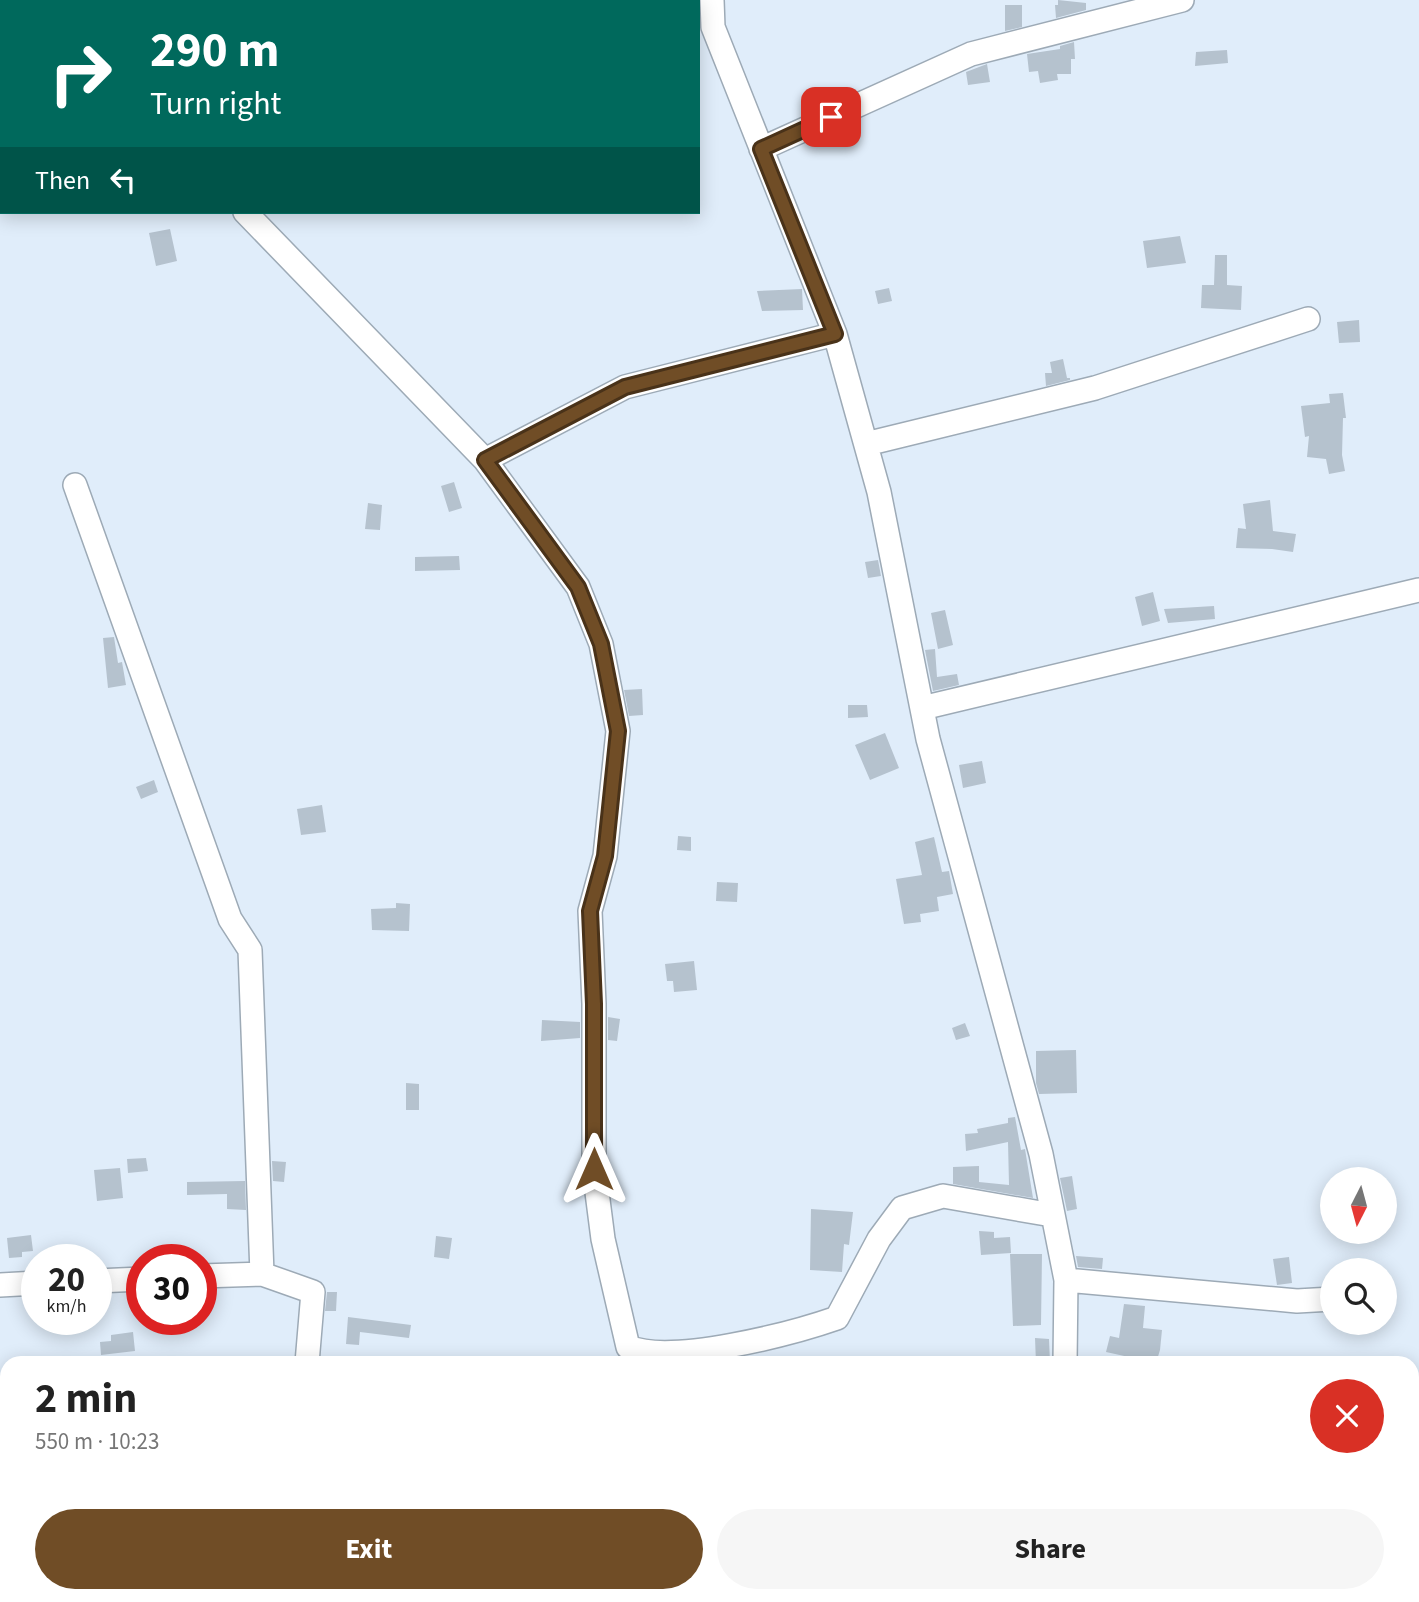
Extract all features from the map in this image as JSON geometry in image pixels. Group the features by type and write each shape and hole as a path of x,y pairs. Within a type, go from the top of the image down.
{"street":[{"path":"712,0 713,27 835,334 879,492 932,752 1041,1154 1066,1280 1065,1356"},
{"path":"761,149 971,54 1182,0"},
{"path":"247,214 485,460 578,587 601,644 618,731 605,856 590,911 594,1004 594,1169 603,1239 628,1347 641,1352 701,1350 804,1330 837,1318 880,1239 902,1208 943,1196 1052,1215"},
{"path":"866,444 1095,388 1308,319"},
{"path":"485,460 625,387 835,334"},
{"path":"75,485 230,919 250,950 262,1274"},
{"path":"922,708 1419,590"},
{"path":"217,1275 262,1274 313,1292 308,1356"},
{"path":"1066,1280 1297,1301 1320,1300"},
{"path":"0,1284 21,1283"}],"building":[{"path":"1058,0 1086,3 1086,10 1056,18 1055,5 1058,5"},
{"path":"1005,5 1022,5 1022,27 1005,31"},
{"path":"1074,42 1075,59 1071,59 1071,74 1057,74 1058,80 1040,83 1038,71 1029,72 1027,54 1060,49 1060,46"},
{"path":"1227,50 1228,63 1195,66 1196,52"},
{"path":"987,64 990,82 968,85 966,72"},
{"path":"170,229 177,261 156,266 149,233"},
{"path":"1180,236 1186,263 1147,268 1143,241"},
{"path":"1215,255 1227,255 1227,285 1242,286 1241,310 1201,308 1202,285 1214,285"},
{"path":"889,288 892,301 878,304 875,291"},
{"path":"802,289 803,310 762,311 757,291"},
{"path":"1359,320 1360,342 1339,343 1337,322"},
{"path":"1063,359 1067,378 1070,380 1046,386 1045,373 1052,373 1050,362"},
{"path":"1343,393 1346,418 1343,418 1342,455 1345,471 1329,474 1326,459 1307,457 1309,436 1305,437 1301,406 1330,403 1329,394"},
{"path":"454,482 462,508 449,512 441,486"},
{"path":"1270,500 1273,531 1296,534 1293,552 1236,548 1238,528 1246,529 1243,504"},
{"path":"368,503 382,505 380,530 365,529"},
{"path":"459,556 460,570 415,571 415,557"},
{"path":"878,560 881,576 868,578 865,562"},
{"path":"1153,592 1160,621 1142,626 1135,597"},
{"path":"1214,606 1215,619 1168,623 1164,609"},
{"path":"945,610 953,645 938,649 931,613"},
{"path":"114,637 118,663 122,662 126,685 108,688 103,638"},
{"path":"935,649 937,677 957,674 959,685 933,691 925,650"},
{"path":"642,689 643,715 629,716 624,690"},
{"path":"848,705 867,705 868,717 848,718"},
{"path":"885,733 899,768 870,780 855,745"},
{"path":"982,761 986,783 963,788 959,765"},
{"path":"154,780 158,792 141,799 136,787"},
{"path":"322,805 326,832 301,835 297,809"},
{"path":"678,836 691,837 691,851 677,850"},
{"path":"934,837 942,872 949,871 953,894 937,897 939,911 920,914 921,922 904,924 896,879 922,875 915,842"},
{"path":"717,882 738,883 737,902 716,901"},
{"path":"396,903 410,904 409,931 372,930 371,909 396,908"},
{"path":"694,961 697,990 674,992 673,981 667,981 665,964"},
{"path":"608,1017 620,1019 617,1041 608,1040"},
{"path":"542,1020 580,1022 580,1038 541,1041"},
{"path":"965,1023 970,1036 956,1040 952,1028"},
{"path":"1076,1050 1077,1093 1039,1094 1036,1083 1036,1051"},
{"path":"406,1083 419,1084 419,1110 406,1110"},
{"path":"1015,1117 1021,1150 1025,1149 1033,1198 953,1184 953,1167 979,1166 979,1182 1009,1185 1008,1142 966,1151 965,1134 978,1133 977,1129 1008,1123 1008,1118"},
{"path":"146,1158 148,1171 128,1173 127,1159"},
{"path":"272,1161 286,1162 284,1182 273,1181"},
{"path":"120,1168 123,1198 97,1201 94,1170"},
{"path":"1072,1176 1077,1209 1067,1211 1060,1178"},
{"path":"245,1181 246,1210 227,1209 227,1194 187,1195 187,1182"},
{"path":"811,1209 853,1212 849,1245 844,1244 842,1272 810,1270"},
{"path":"979,1231 994,1232 994,1238 1010,1237 1011,1253 981,1255"},
{"path":"31,1235 32,1244 21,1244 21,1257 9,1258 7,1238"},
{"path":"436,1236 452,1238 449,1259 434,1257"},
{"path":"1010,1254 1042,1254 1041,1325 1013,1326"},
{"path":"1076,1256 1103,1258 1102,1269 1078,1267"},
{"path":"1289,1257 1292,1283 1277,1285 1273,1259"},
{"path":"327,1292 337,1292 336,1311 325,1311"},
{"path":"1124,1304 1145,1306 1143,1328 1162,1330 1158,1356 1124,1356 1106,1352 1110,1336 1119,1338"},
{"path":"348,1317 411,1325 409,1338 360,1332 359,1345 346,1344"},
{"path":"112,1335 133,1335 135,1351 101,1355 100,1342 111,1341"},
{"path":"1035,1338 1049,1339 1050,1356 1036,1356"}],"route":[{"path":"594,1169 594,1004 590,911 605,856 618,731 601,644 578,587 485,460 625,387 835,334 761,149 831,117"}]}
